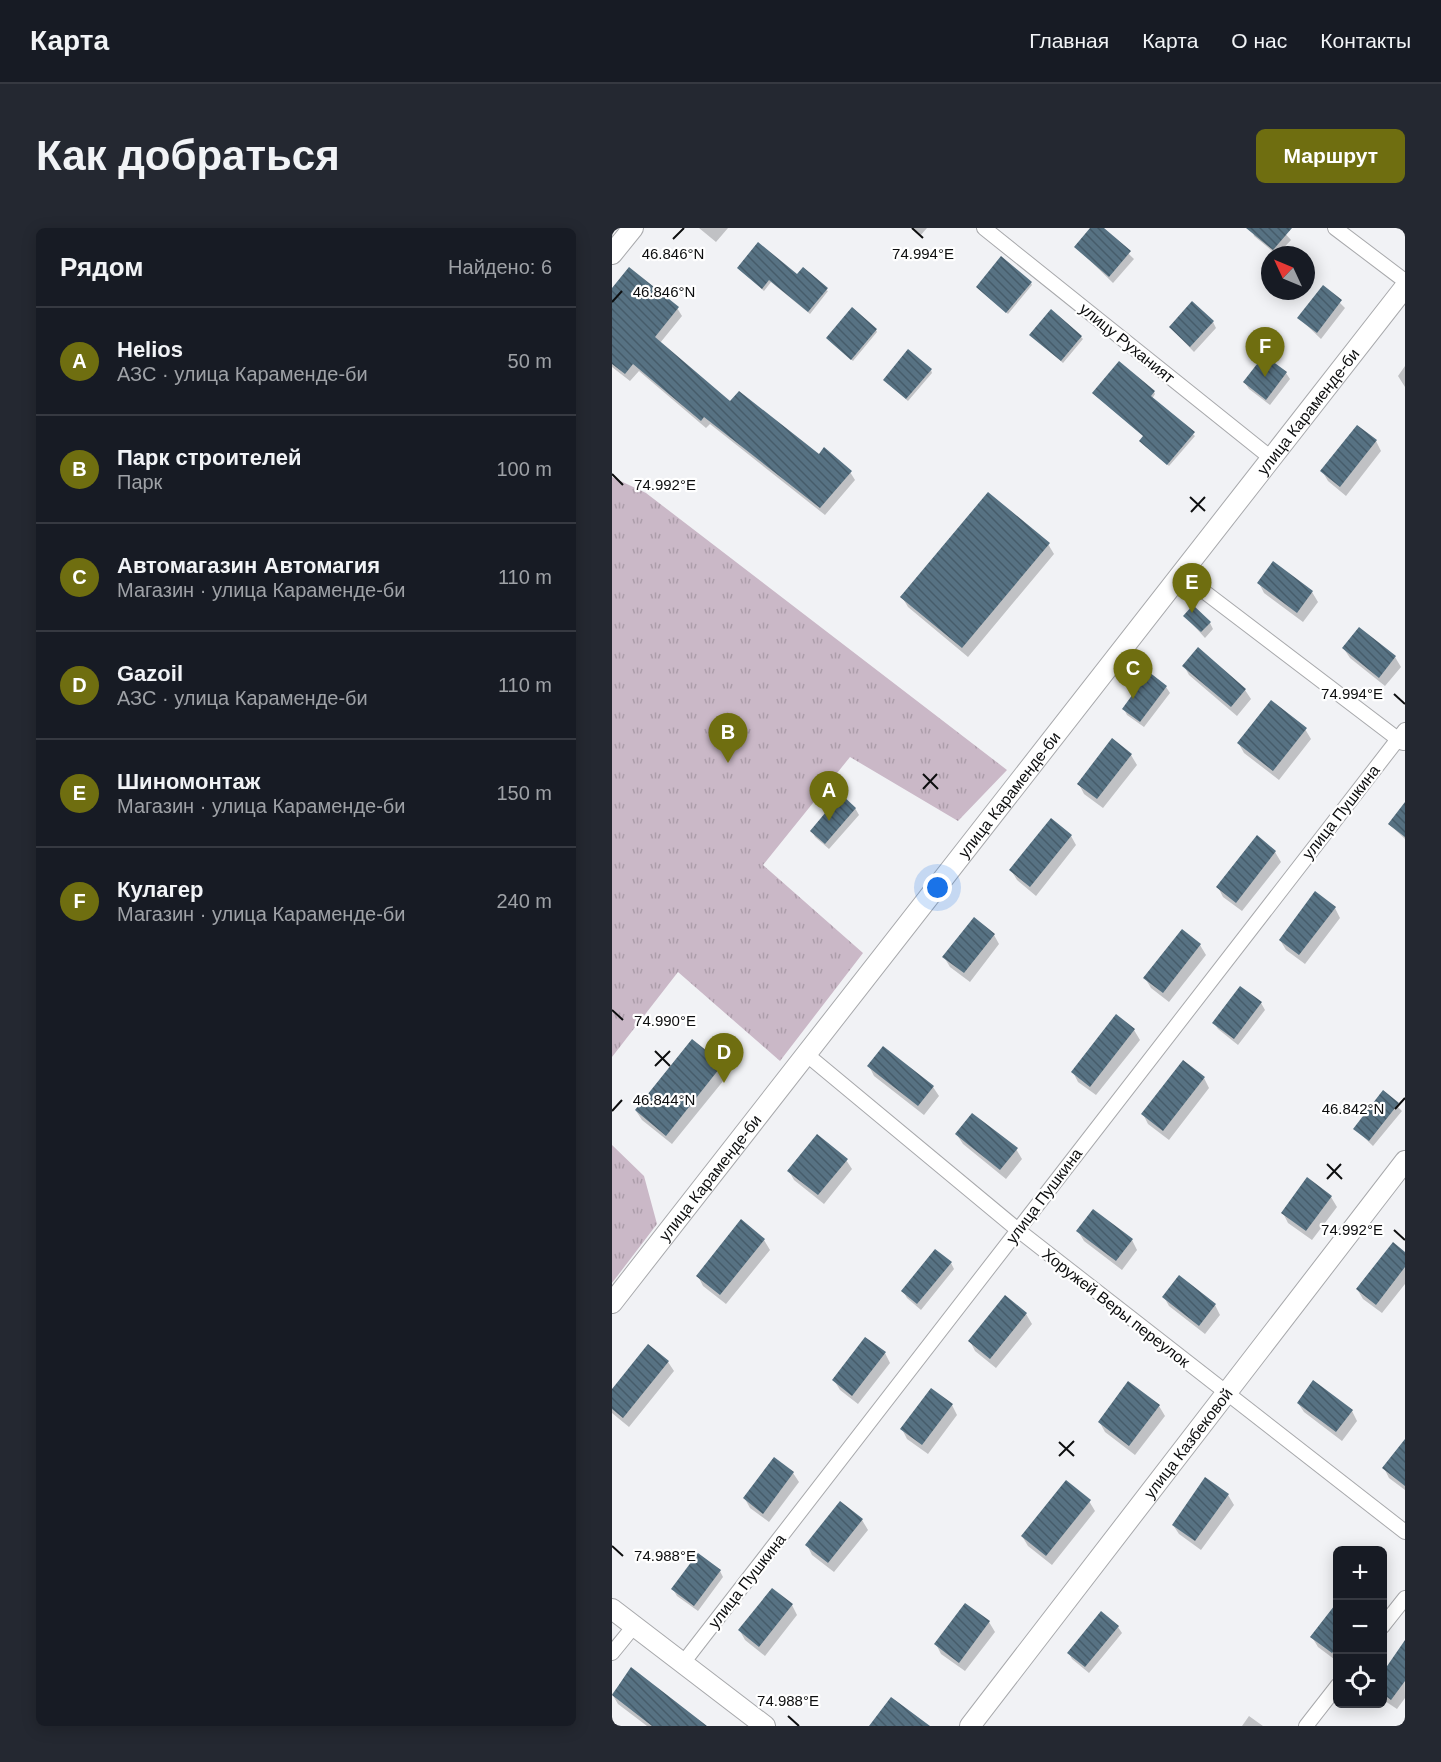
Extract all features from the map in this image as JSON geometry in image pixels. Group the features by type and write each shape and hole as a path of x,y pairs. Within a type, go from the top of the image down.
{"street":[{"path":"612,254 633,228"},
{"name":"улицу Руханият","path":"984,228 1271,458"},
{"path":"1335,228 1405,280"},
{"name":"улица Караменде-би","path":"612,1303 1405,287"},
{"path":"1181,574 1403,738"},
{"name":"улица Пушкина","path":"683,1663 1403,738"},
{"name":"Хоружей Веры переулок","path":"806,1054 1018,1230 1225,1394 1405,1532"},
{"name":"улица Казбековой","path":"970,1726 1405,1161"},
{"path":"1387,1622 1405,1598"},
{"path":"612,1609 765,1726"},
{"path":"612,1653 634,1626"},
{"path":"1306,1726 1333,1691"}],"green space":[{"path":"612,477 646,493 1007,770 958,821 850,757 763,865 863,953 780,1061 678,972 612,1057"},
{"path":"612,1145 644,1176 657,1224 612,1283"}],"building":[{"path":"1090,228 1104,228 1131,251 1109,277 1074,247"},
{"path":"1246,228 1292,228 1276,246 1268,246"},
{"path":"758,242 797,274 803,267 828,288 808,312 769,280 762,289 737,268"},
{"path":"1001,256 1032,282 1006,313 976,287"},
{"path":"629,267 679,307 655,337 730,401 739,391 819,454 824,447 852,471 820,508 704,417 701,421 633,364 625,374 612,364 612,288"},
{"path":"1323,285 1342,300 1317,333 1297,318 1311,300 1315,300 1315,295"},
{"path":"1192,301 1214,321 1190,347 1169,327"},
{"path":"852,307 877,329 851,360 826,338"},
{"path":"1051,309 1082,336 1061,361 1029,335"},
{"path":"908,349 932,369 906,399 883,380"},
{"path":"1264,355 1287,372 1266,400 1243,382"},
{"path":"1119,361 1155,391 1151,396 1195,432 1167,465 1139,441 1143,436 1092,393"},
{"path":"1357,425 1377,440 1340,487 1320,471"},
{"path":"988,492 1050,543 962,648 900,597"},
{"path":"1273,561 1313,591 1297,613 1257,583"},
{"path":"1193,605 1211,622 1201,632 1183,616"},
{"path":"1359,627 1396,656 1379,678 1342,648"},
{"path":"1198,647 1246,689 1231,707 1182,666"},
{"path":"1149,672 1167,686 1140,722 1122,709"},
{"path":"1271,700 1307,728 1273,771 1237,743"},
{"path":"1112,738 1132,754 1097,799 1077,784"},
{"path":"841,794 856,808 825,844 810,831"},
{"path":"1405,802 1405,837 1388,824"},
{"path":"1051,818 1072,835 1030,887 1009,870"},
{"path":"1257,835 1276,851 1236,903 1216,887"},
{"path":"1315,891 1336,907 1299,955 1279,940"},
{"path":"974,917 995,934 964,973 942,957"},
{"path":"1182,929 1201,944 1163,993 1143,978"},
{"path":"1240,986 1262,1002 1234,1039 1212,1023"},
{"path":"1116,1014 1135,1029 1090,1087 1071,1072"},
{"path":"692,1039 723,1064 666,1136 635,1110"},
{"path":"883,1046 934,1086 918,1106 867,1066"},
{"path":"1183,1060 1205,1077 1163,1131 1141,1114"},
{"path":"1383,1090 1399,1103 1369,1141 1353,1129"},
{"path":"972,1113 1018,1148 1000,1170 955,1134"},
{"path":"817,1134 848,1159 818,1195 787,1171"},
{"path":"1307,1177 1332,1196 1306,1231 1281,1213"},
{"path":"1093,1209 1133,1239 1116,1261 1076,1231"},
{"path":"741,1219 765,1239 720,1295 696,1276"},
{"path":"1393,1242 1405,1252 1405,1267 1376,1305 1356,1289"},
{"path":"935,1249 952,1262 917,1304 901,1291"},
{"path":"1179,1275 1216,1304 1199,1326 1162,1297"},
{"path":"1005,1295 1027,1313 990,1359 968,1341"},
{"path":"865,1337 886,1352 852,1396 832,1380"},
{"path":"648,1344 669,1361 623,1418 612,1409 612,1389"},
{"path":"1313,1380 1353,1410 1336,1432 1297,1403"},
{"path":"1128,1381 1160,1405 1129,1446 1098,1422"},
{"path":"931,1388 953,1404 922,1445 900,1429"},
{"path":"1405,1439 1405,1486 1382,1468"},
{"path":"774,1457 794,1472 763,1514 743,1498"},
{"path":"1205,1477 1229,1494 1195,1541 1172,1525"},
{"path":"1066,1480 1091,1500 1046,1556 1021,1536"},
{"path":"840,1501 863,1519 828,1563 805,1545"},
{"path":"698,1553 721,1570 694,1606 671,1589"},
{"path":"772,1588 793,1604 759,1647 738,1630"},
{"path":"965,1603 990,1621 959,1663 934,1644"},
{"path":"1333,1607 1333,1652 1310,1637"},
{"path":"1101,1611 1119,1626 1085,1667 1067,1653"},
{"path":"1405,1640 1405,1681 1391,1700 1387,1697 1387,1666"},
{"path":"631,1667 707,1726 652,1726 612,1695"},
{"path":"891,1697 930,1726 869,1726"}],"place":[{"name":"Кулагер","path":"1265,377"},
{"name":"Шиномонтаж","path":"1192,613"},
{"name":"Автомагазин Автомагия","path":"1133,699"},
{"name":"Парк строителей","path":"728,763"},
{"name":"Helios","path":"829,821"},
{"name":"Gazoil","path":"724,1083"}]}
